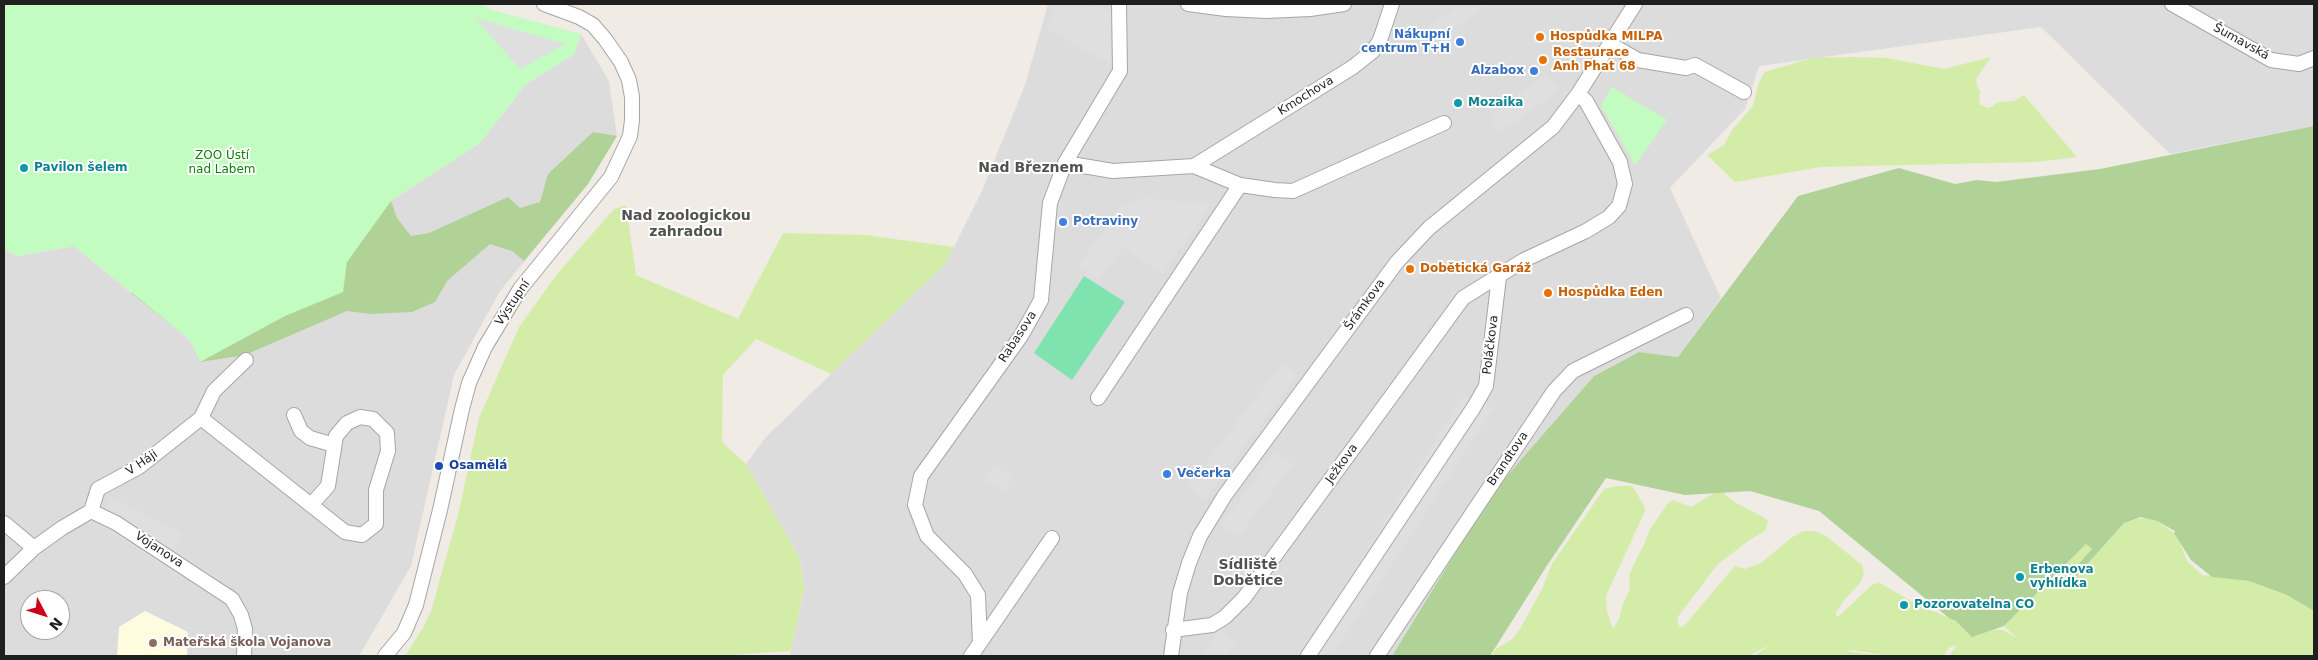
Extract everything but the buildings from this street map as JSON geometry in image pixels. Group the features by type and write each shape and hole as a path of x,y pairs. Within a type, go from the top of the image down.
{"street":[{"name":"Výstupní","path":"385,656 404,633 416,605 440,510 468,384 484,347 520,289 611,177 630,136 632,97 629,80 621,62 605,39 592,26 579,17 544,4"},
{"name":"Rabasova","path":"980,643 978,595 965,574 927,536 915,505 921,476 1021,336 1041,300 1050,203 1065,163 1120,71 1119,4"},
{"path":"1188,4 1226,9 1266,11 1310,9 1344,4"},
{"name":"Kmochova","path":"1194,166 1353,68 1373,51 1380,40 1392,4"},
{"name":"Šrámkova","path":"1171,656 1173,630 1180,594 1200,536 1225,495 1392,269 1429,228 1553,127 1578,94 1635,4"},
{"name":"Šumavská","path":"2172,4 2271,60 2299,64 2314,58"},
{"path":"1610,44 1638,60 1686,68 1695,65 1744,92"},
{"path":"1499,277 1524,260 1586,231 1609,217 1618,206 1625,184 1620,162 1586,101 1578,94"},
{"name":"Kmochova","path":"1065,163 1112,171 1194,166 1240,184 1293,191 1444,123"},
{"path":"1098,398 1240,184"},
{"name":"Ježkova","path":"1173,630 1212,625 1225,617 1244,598 1463,298 1499,277"},
{"name":"Poláčkova","path":"1308,656 1474,407 1486,386 1499,277"},
{"name":"Brandtova","path":"1377,656 1554,391 1573,371 1686,315"},
{"name":"V Háji","path":"92,511 98,489 139,467 201,418 214,391 246,360"},
{"path":"294,415 301,431 310,438 334,445"},
{"path":"201,418 311,506 345,532 362,535 376,524 376,490 388,451 387,434 373,419 360,417 347,423 336,436 328,486 311,506"},
{"path":"4,576 34,548 62,528 92,511"},
{"name":"Vojanova","path":"92,511 116,523 232,600 241,616 244,629 244,656"},
{"path":"4,523 34,548"},
{"path":"971,656 1052,538"}],"shaded area":[{"path":"1048,4 2314,4 2314,126 2170,154 2041,27 1759,66 1745,109 1670,188 1721,298 1678,357 1639,352 1594,376 1492,493 1392,656 790,656 804,589 800,559 746,464 766,437 946,263 981,193 1025,85"},
{"path":"1054,4 1075,4 1111,10 1112,64 1048,30"},
{"path":"1461,4 1489,4 1427,46 1425,28"},
{"path":"475,18 503,26 565,44 520,69"},
{"path":"581,34 609,81 617,136 588,184 500,291 454,375 411,566 359,656 4,656 4,249 17,256 74,246 189,340 200,361 391,201 480,143 525,85 574,54"},
{"path":"1546,73 1559,90 1501,132 1489,117"},
{"path":"1143,198 1211,204 1163,274 1123,247 1099,281 1078,267 1121,205"},
{"path":"1282,363 1298,375 1204,500 1188,487"},
{"path":"1463,396 1494,408 1332,656 1300,656"},
{"path":"1276,451 1293,464 1238,537 1221,524"},
{"path":"994,465 1013,477 1003,492 985,479"},
{"path":"111,497 182,533 173,548 231,587 222,603 98,524"},
{"name":"Mateřská škola Vojanova","path":"145,611 188,632 187,656 117,656 119,627"},
{"path":"1219,630 1237,642 1227,656 1201,656"}],"green space":[{"name":"ZOO Ústí nad Labem","path":"4,4 481,4 492,10 581,34 574,54 525,85 480,143 391,201 347,262 343,292 285,316 200,362 189,339 74,246 17,256 4,249"},
{"path":"1991,57 1976,79 1977,87 1980,91 1979,101 1981,105 1989,108 1999,102 2014,101 2024,95 2077,157 2036,162 1820,167 1735,182 1707,155 1724,145 1732,130 1753,106 1759,82 1765,72 1812,58 1887,58 1944,69"},
{"path":"1612,87 1667,120 1635,165 1601,106"},
{"path":"2314,126 2314,611 2287,595 2249,581 2212,577 2191,560 2174,533 2175,531 2157,521 2141,517 2124,523 2070,583 2065,579 2092,549 2086,544 2004,626 1972,637 1956,621 1949,618 1819,511 1750,491 1685,495 1606,478 1546,567 1490,656 1392,656 1492,493 1594,376 1639,352 1678,357 1798,196 1899,168 1955,184 1977,180 1996,182 2100,169"},
{"path":"593,132 617,136 588,184 524,261 512,251 490,244 447,281 435,302 412,312 371,314 347,311 245,355 200,362 189,339 131,293 391,201 397,218 411,236 429,233 508,197 520,208 540,202 548,174"},
{"path":"626,205 636,275 738,319 783,233 865,235 954,247 946,263 831,374 756,339 723,375 722,442 746,464 800,559 804,589 791,651 717,656 405,656 423,628 431,611 458,515 479,418 519,327 557,274 614,209"},
{"path":"1084,276 1125,302 1072,380 1034,353"},
{"path":"1616,486 1632,486 1644,505 1645,511 1606,596 1607,611 1613,629 1619,619 1630,589 1629,575 1649,531 1667,504 1673,500 1691,507 1716,492 1722,492 1736,503 1768,521 1766,530 1748,541 1717,565 1677,618 1679,627 1684,626 1735,566 1745,569 1761,563 1791,538 1803,531 1815,531 1826,536 1862,565 1864,574 1860,583 1844,600 1835,614 1838,617 1873,584 1880,583 1914,603 1956,621 1965,629 2003,630 2017,638 2004,626 2086,544 2092,549 2066,579 2069,583 2124,523 2147,518 2157,521 2174,533 2179,539 2187,561 2202,575 2249,581 2287,595 2314,611 2314,656 1949,656 1957,645 1950,647 1943,656 1888,656 1853,650 1845,651 1883,656 1754,656 1770,645 1748,656 1491,656 1496,649 1511,640 1520,629 1542,589 1552,564 1604,489"}],"place":[{"name":"Hospůdka MILPA","path":"1540,37"},
{"name":"Nákupní centrum T+H","path":"1460,42"},
{"name":"Restaurace Anh Phat 68","path":"1543,60"},
{"name":"Alzabox","path":"1534,71"},
{"name":"Mozaika","path":"1458,103"},
{"name":"Pavilon šelem","path":"24,168"},
{"name":"Potraviny","path":"1063,222"},
{"name":"Dobětická Garáž","path":"1410,269"},
{"name":"Hospůdka Eden","path":"1548,293"},
{"name":"Osamělá","path":"439,466"},
{"name":"Večerka","path":"1167,474"},
{"name":"Erbenova vyhlídka","path":"2020,577"},
{"name":"Pozorovatelna CO","path":"1904,605"},
{"name":"Mateřská škola Vojanova","path":"153,643"}],"district":[{"name":"Nad Březnem","path":"1031,168"},
{"name":"Nad zoologickou zahradou","path":"686,224"},
{"name":"Sídliště Dobětice","path":"1248,574"}]}
